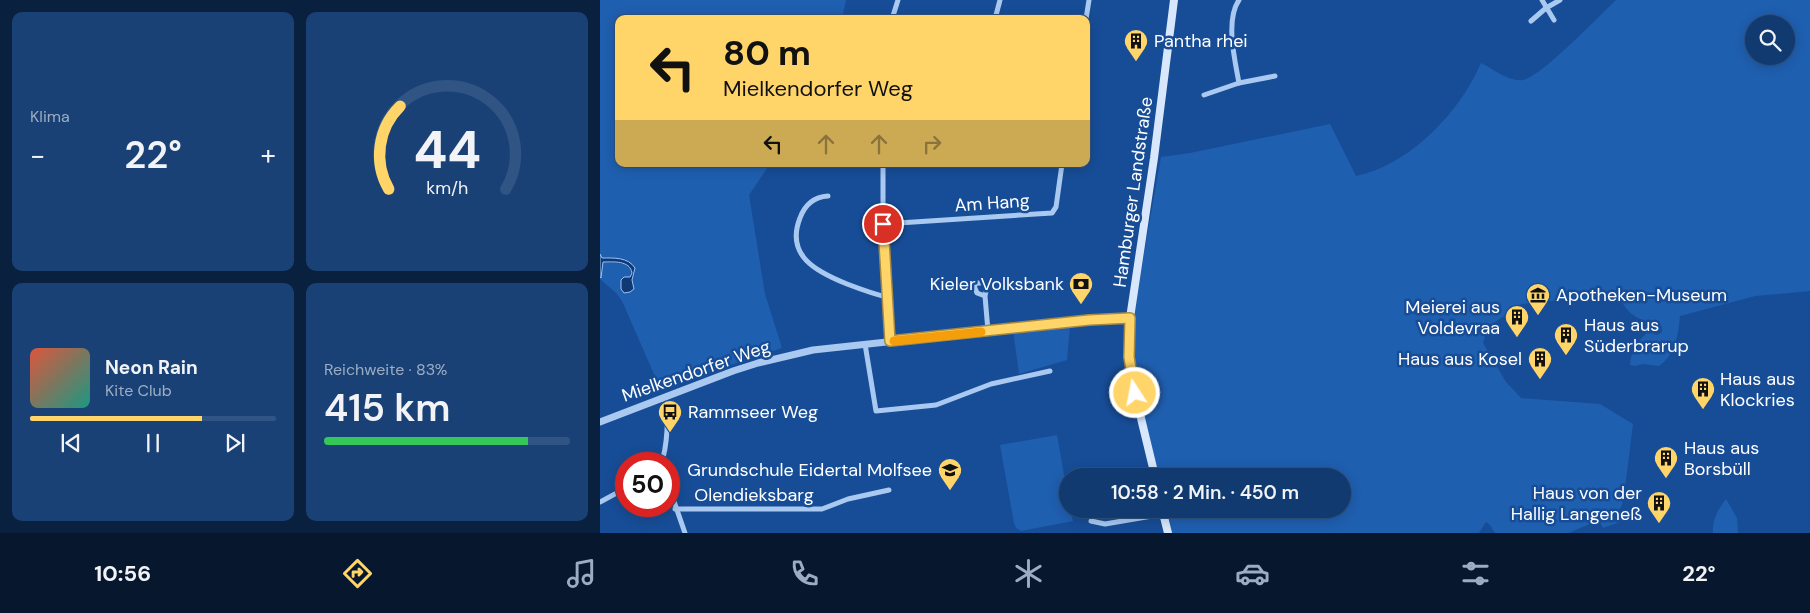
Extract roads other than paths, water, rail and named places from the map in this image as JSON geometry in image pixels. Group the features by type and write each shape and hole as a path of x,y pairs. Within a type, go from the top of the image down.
{"main road":[{"name":"Hamburger Landstraße","path":"1153,468 1131,377 1129,357 1130,318 1154,158 1173,0"},
{"path":"1165,518 1168,533"}],"street":[{"path":"893,15 898,0"},
{"path":"996,15 1000,0"},
{"path":"1087,15 1089,0"},
{"path":"1238,0 1233,12 1232,30 1239,83"},
{"path":"1542,0 1554,20"},
{"path":"1531,22 1546,8 1560,0"},
{"path":"1204,95 1239,83 1275,76"},
{"path":"882,167 883,224 890,341"},
{"name":"Am Hang","path":"883,224 1052,213 1056,207 1062,167"},
{"path":"828,196 818,197 810,201 800,217 796,237 802,255 808,263 821,273 874,295 887,297"},
{"path":"985,296 988,331"},
{"name":"Mielkendorfer Weg","path":"600,422 758,363 813,350 1089,320 1130,318"},
{"path":"865,344 876,411 936,405 991,384 1050,372"},
{"path":"664,397 667,405 664,452"},
{"name":"Olendieksbarg","path":"680,509 822,509 848,499 888,490"},
{"path":"600,502 615,494"},
{"path":"678,517 685,533"},
{"path":"1091,521 1105,524 1132,518"}],"place":[{"name":"Pantha rhei","path":"1136,62"},
{"name":"Kieler Volksbank","path":"1081,305"},
{"name":"Apotheken-Museum","path":"1538,316"},
{"name":"Meierei aus Voldevraa","path":"1517,338"},
{"name":"Haus aus Süderbrarup","path":"1566,356"},
{"name":"Haus aus Kosel","path":"1540,380"},
{"name":"Haus aus Klockries","path":"1703,410"},
{"name":"Rammseer Weg","path":"670,433"},
{"name":"Haus aus Borsbüll","path":"1666,479"},
{"name":"Grundschule Eidertal Molfsee","path":"950,491"},
{"name":"Haus von der Hallig Langeneß","path":"1659,524"}]}
